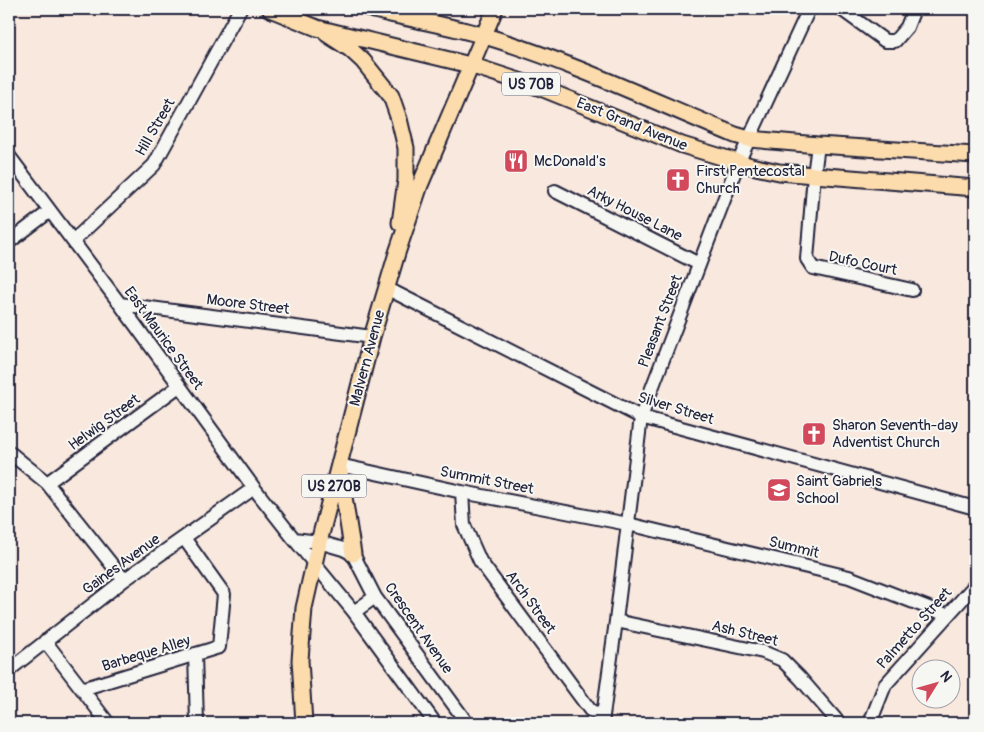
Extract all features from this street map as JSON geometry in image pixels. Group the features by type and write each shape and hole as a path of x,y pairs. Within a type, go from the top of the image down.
{"main road":[{"name":"East Grand Avenue","path":"270,9 317,28 470,64 541,88 682,145 738,163 779,172 975,188"},
{"name":"Malvern Avenue","path":"304,723 301,652 304,608 319,542 372,337 420,185 495,9"},
{"name":"East Grand Avenue","path":"376,10 484,36 553,60 735,135 749,139 975,155"},
{"name":"US 270B","path":"317,28 350,49 363,61 391,96 406,148 406,180 397,253"},
{"path":"339,466 353,554"}],"street":[{"name":"Hill Street","path":"72,241 154,165 240,9"},
{"name":"Pleasant Street","path":"603,720 641,417 738,163 809,9"},
{"path":"841,9 885,40 895,41 906,27 914,9"},
{"name":"Dufo Court","path":"818,145 807,259 813,268 912,290"},
{"name":"East Maurice Street","path":"9,156 254,488 314,563"},
{"name":"Arky House Lane","path":"555,191 699,264"},
{"path":"9,242 50,211"},
{"name":"Silver Street","path":"386,288 641,417 975,507"},
{"name":"Moore Street","path":"120,304 372,337"},
{"name":"Helwig Street","path":"48,483 179,386"},
{"path":"10,455 48,483 124,580"},
{"name":"Summit Street","path":"339,466 628,524"},
{"name":"Gaines Avenue","path":"9,670 124,580 254,488"},
{"name":"Arch Street","path":"462,492 464,525 480,561 590,710 603,720"},
{"name":"Summit","path":"628,524 849,578 947,615"},
{"name":"Barbeque Alley","path":"82,689 219,647 224,594 184,538"},
{"path":"294,540 319,542 343,548 353,554"},
{"name":"Crescent Avenue","path":"353,554 375,597 467,723"},
{"path":"314,563 354,612 435,723"},
{"name":"Palmetto Street","path":"870,723 885,685 975,585"},
{"path":"354,612 375,597"},
{"name":"Ash Street","path":"616,621 763,652 782,660 839,723"},
{"path":"45,641 108,723"},
{"path":"195,654 197,723"}],"place":[{"name":"McDonald's","path":"516,161"},
{"name":"First Pentecostal Church","path":"678,180"},
{"name":"Sharon Seventh-day Adventist Church","path":"814,434"},
{"name":"Saint Gabriels School","path":"779,490"}]}
